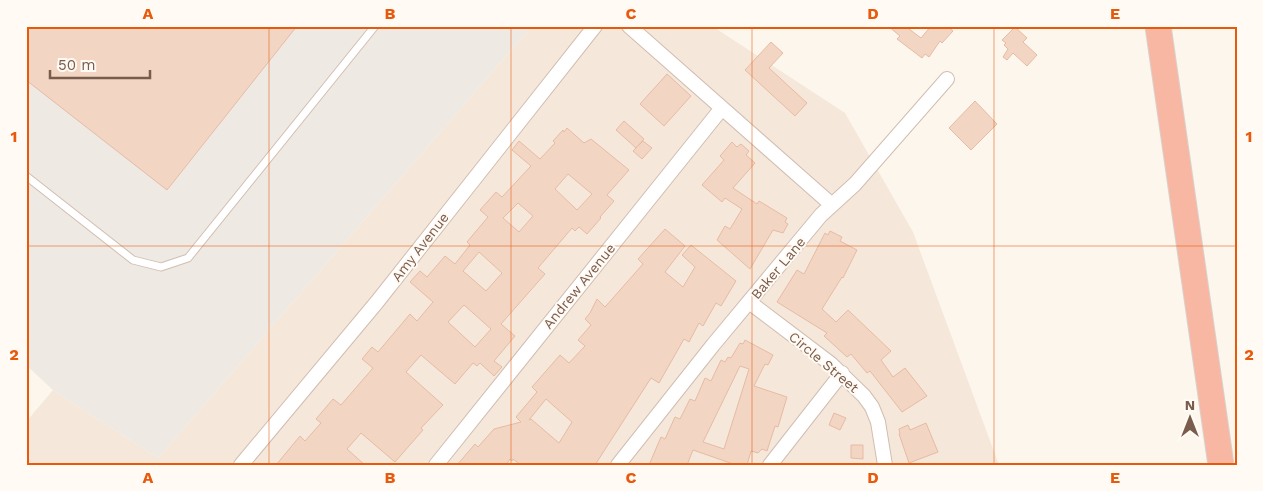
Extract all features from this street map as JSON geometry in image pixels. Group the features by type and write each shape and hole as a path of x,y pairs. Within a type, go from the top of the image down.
{"highway":[{"path":"1158,26 1221,465"}],"street":[{"name":"Amy Avenue","path":"241,465 377,302 595,26"},
{"path":"629,26 832,204"},
{"name":"Baker Lane","path":"618,465 749,302 832,204 854,184 947,79"},
{"name":"Andrew Avenue","path":"436,465 722,108"},
{"name":"Circle Street","path":"749,302 842,373 864,396 872,407 878,422 885,465"},
{"path":"770,465 842,373"}],"lane":[{"path":"26,176 133,260 161,267 188,258 375,26"}],"shaded area":[{"path":"26,26 532,26 158,458 53,390 26,365"},
{"path":"532,26 712,26 845,113 913,232 999,465 26,465 26,422 53,390 158,458"}],"building":[{"path":"26,26 297,26 167,190 26,80"},
{"path":"888,26 905,26 921,38 931,26 947,26 953,31 942,43 940,41 929,57 925,54 922,58 897,39 900,36"},
{"path":"1015,27 1027,38 1023,42 1037,55 1027,66 1013,53 1007,60 1003,57 1008,49 1004,45 1006,43 1002,40"},
{"path":"771,42 783,53 769,68 807,103 795,116 745,70"},
{"path":"667,74 691,96 664,126 640,104"},
{"path":"975,101 997,124 971,150 949,128"},
{"path":"624,121 644,139 636,148 616,130"},
{"path":"567,128 584,143 591,139 629,170 607,195 614,201 601,218 587,234 579,227 575,231 572,228 538,268 545,274 501,324 515,336 494,361 502,367 494,376 480,363 477,366 473,363 455,384 421,355 406,372 443,405 421,428 423,430 395,462 361,433 347,449 365,465 276,465 300,436 305,441 321,423 316,419 333,399 341,405 373,368 362,359 372,347 378,352 410,314 417,321 433,302 410,282 420,271 427,277 445,256 455,264 470,245 467,242 488,217 480,210 496,192 502,197 531,166 512,150 519,141 540,159 555,143 553,141 563,130 564,132","holes":["568,174 592,194 577,210 555,189","518,203 533,216 519,232 503,218","479,252 502,273 486,291 463,271","464,305 491,329 475,347 448,322"]},
{"path":"643,141 652,148 642,159 633,151"},
{"path":"732,142 737,147 741,144 749,151 746,155 755,163 733,188 757,204 759,201 787,218 785,222 788,224 783,233 773,230 750,269 717,240 725,226 730,229 742,209 725,198 722,202 702,185 724,160 720,156"},
{"path":"665,229 685,246 665,272 683,287 695,267 682,255 691,245 736,281 721,306 716,303 703,326 699,323 689,342 684,339 659,383 651,378 595,465 521,465 510,459 506,465 457,465 475,444 478,447 494,429 521,422 516,417 537,392 532,387 560,355 569,363 585,346 578,340 591,325 585,319 597,299 605,307 643,264 638,259","holes":["546,399 572,422 559,443 531,419 529,420"]},
{"path":"830,231 842,237 840,241 857,250 843,278 822,309 836,322 848,310 891,351 881,360 893,377 905,368 927,396 902,412 870,371 867,373 851,354 847,357 824,336 827,333 777,302 797,270 804,274 825,233 828,235"},
{"path":"745,340 773,355 768,365 765,364 754,386 787,397 778,427 775,426 767,451 762,449 758,453 751,451 747,465 736,465 693,450 687,465 649,465 661,437 665,439 675,417 680,419 690,399 695,401 705,378 711,381 721,360 725,362 728,357 731,358 740,343 743,344","holes":["740,366 749,369 724,449 703,442"]},
{"path":"834,413 846,418 840,430 829,425"},
{"path":"926,423 938,452 909,463 899,429 908,425 910,430"},
{"path":"851,445 863,445 863,459 851,458"}]}
